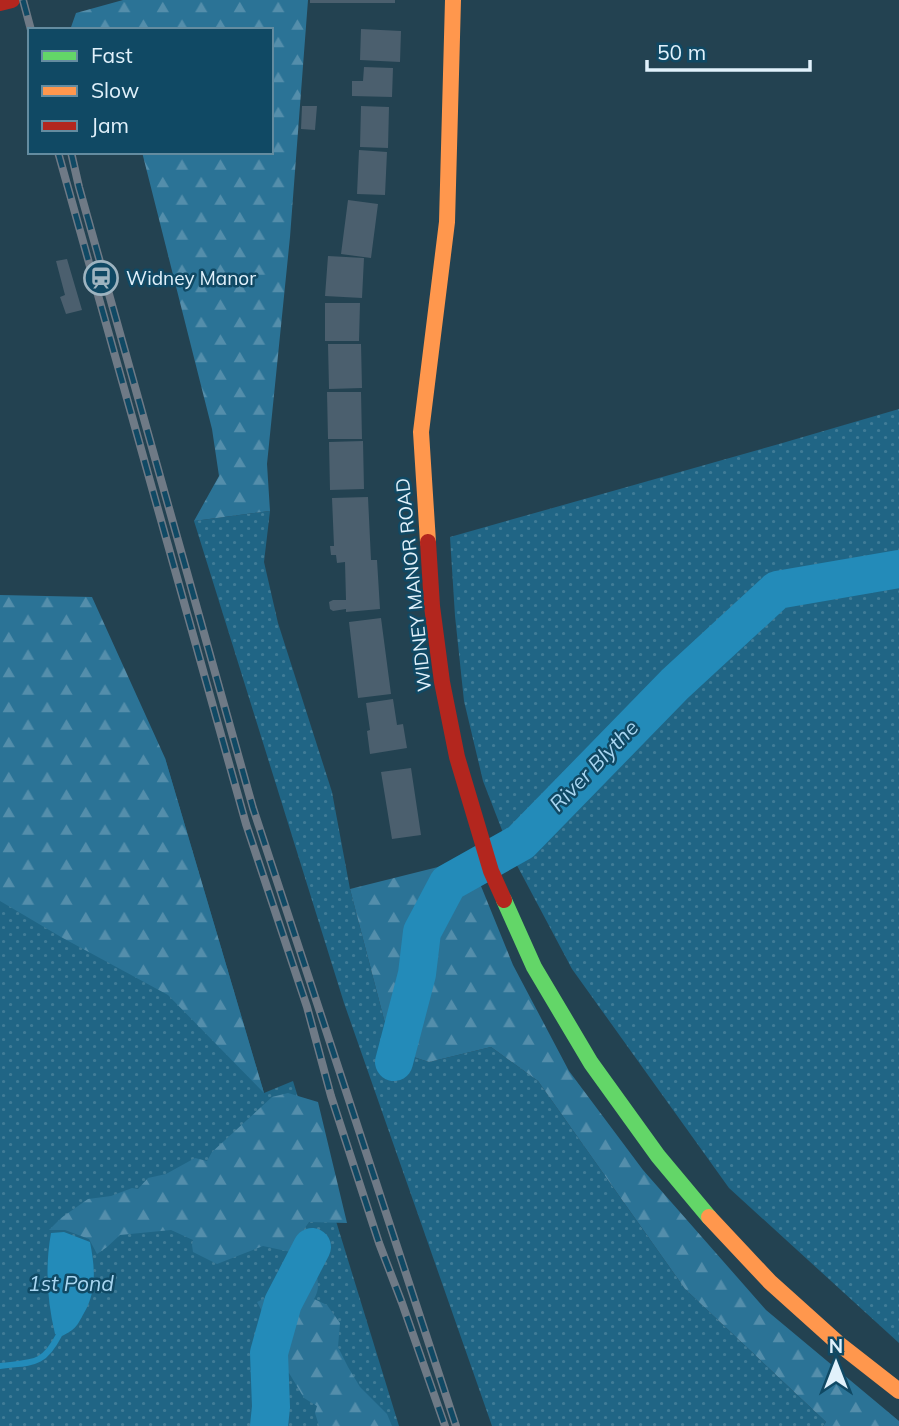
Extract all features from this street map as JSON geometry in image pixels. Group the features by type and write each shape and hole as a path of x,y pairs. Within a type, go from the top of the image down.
{"street":[{"path":"0,4 12,0"},
{"name":"WIDNEY MANOR ROAD","path":"453,0 447,222 421,432 432,606 442,682 457,757 491,872 534,967 591,1063 658,1156 702,1210 770,1282 839,1344 899,1391"}],"shaded area":[{"path":"899,409 899,1343 729,1188 572,969 512,856 483,781 464,701 450,537"},
{"path":"270,511 264,562 278,623 332,792 350,889 392,1050 429,1062 491,1047 538,1081 685,1289 826,1422 823,1426 492,1426 344,1003 194,521"},
{"path":"0,744 165,758 264,1093 293,1081 399,1426 0,1426"}],"green space":[{"path":"123,0 308,0 290,237 267,464 270,511 194,521 219,476 212,429 143,154 273,154 273,28 71,28 76,13"},
{"path":"0,595 92,597 165,758 264,1093 168,995 0,901"},
{"path":"470,859 513,965 569,1071 643,1170 766,1310 899,1421 899,1426 823,1426 826,1422 685,1289 538,1081 491,1047 429,1062 392,1050 350,889"},
{"path":"288,1093 318,1102 347,1223 309,1222 300,1235 300,1254 263,1246 217,1264 193,1252 193,1240 171,1230 120,1235 97,1254 89,1239 65,1230 49,1230 88,1199 111,1196 132,1188 138,1189 148,1178 166,1174 195,1158 207,1161 212,1152 272,1097"},
{"path":"297,1265 316,1271 318,1288 314,1299 327,1305 340,1323 338,1347 348,1367 360,1387 387,1414 392,1426 319,1426 315,1413 317,1406 304,1398 289,1373 276,1375 250,1372 268,1322 257,1302 284,1289 288,1269"}],"water":[{"name":"1st Pond","path":"64,1232 90,1242 94,1279 91,1296 82,1317 73,1329 62,1336 55,1334 50,1309 48,1271 51,1233"}],"building":[{"path":"310,0 395,0 395,3 310,3"},
{"path":"361,29 401,31 400,62 360,60"},
{"path":"364,67 393,68 392,97 352,96 352,81 363,81"},
{"path":"302,106 317,106 315,130 301,129"},
{"path":"361,106 389,107 388,148 360,147"},
{"path":"359,150 387,152 385,195 357,194"},
{"path":"348,200 378,204 371,258 341,254"},
{"path":"328,256 364,258 362,298 325,296"},
{"path":"67,259 82,310 66,314 60,297 65,295 56,261"},
{"path":"325,303 360,303 359,341 325,341"},
{"path":"328,344 361,344 362,388 329,389"},
{"path":"327,392 361,392 362,439 328,439"},
{"path":"363,441 364,489 330,490 329,442"},
{"path":"368,497 371,560 377,560 380,609 333,611 329,602 346,600 345,562 337,563 336,555 331,555 330,546 334,546 332,498"},
{"path":"381,618 391,694 358,698 349,622"},
{"path":"393,699 397,725 403,724 407,748 370,754 366,703"},
{"path":"411,768 421,835 392,839 381,772"}],"waterway":[{"name":"River Blythe","path":"394,1062 417,974 422,932 448,883 521,842 675,684 777,590 899,569"},
{"name":"River Blythe","path":"269,1426 269,1353 283,1303 312,1247"},
{"path":"0,1366 36,1361 48,1352 59,1335"}],"railway":[{"path":"23,0 30,28"},
{"path":"59,154 246,824 307,1007 331,1096 379,1243 445,1426"},
{"path":"71,154 253,808 456,1426"}],"traffic: fast":[{"path":"504,900 534,967 591,1063 658,1156 709,1217"}],"traffic: slow":[{"path":"428,542 421,432 447,222 453,0"},
{"path":"709,1217 770,1282 839,1344 899,1391"}],"traffic: jam":[{"path":"0,3 12,0"},
{"path":"428,542 432,606 442,682 457,757 491,871 504,900"}],"place":[{"name":"Widney Manor","path":"101,278"}]}
